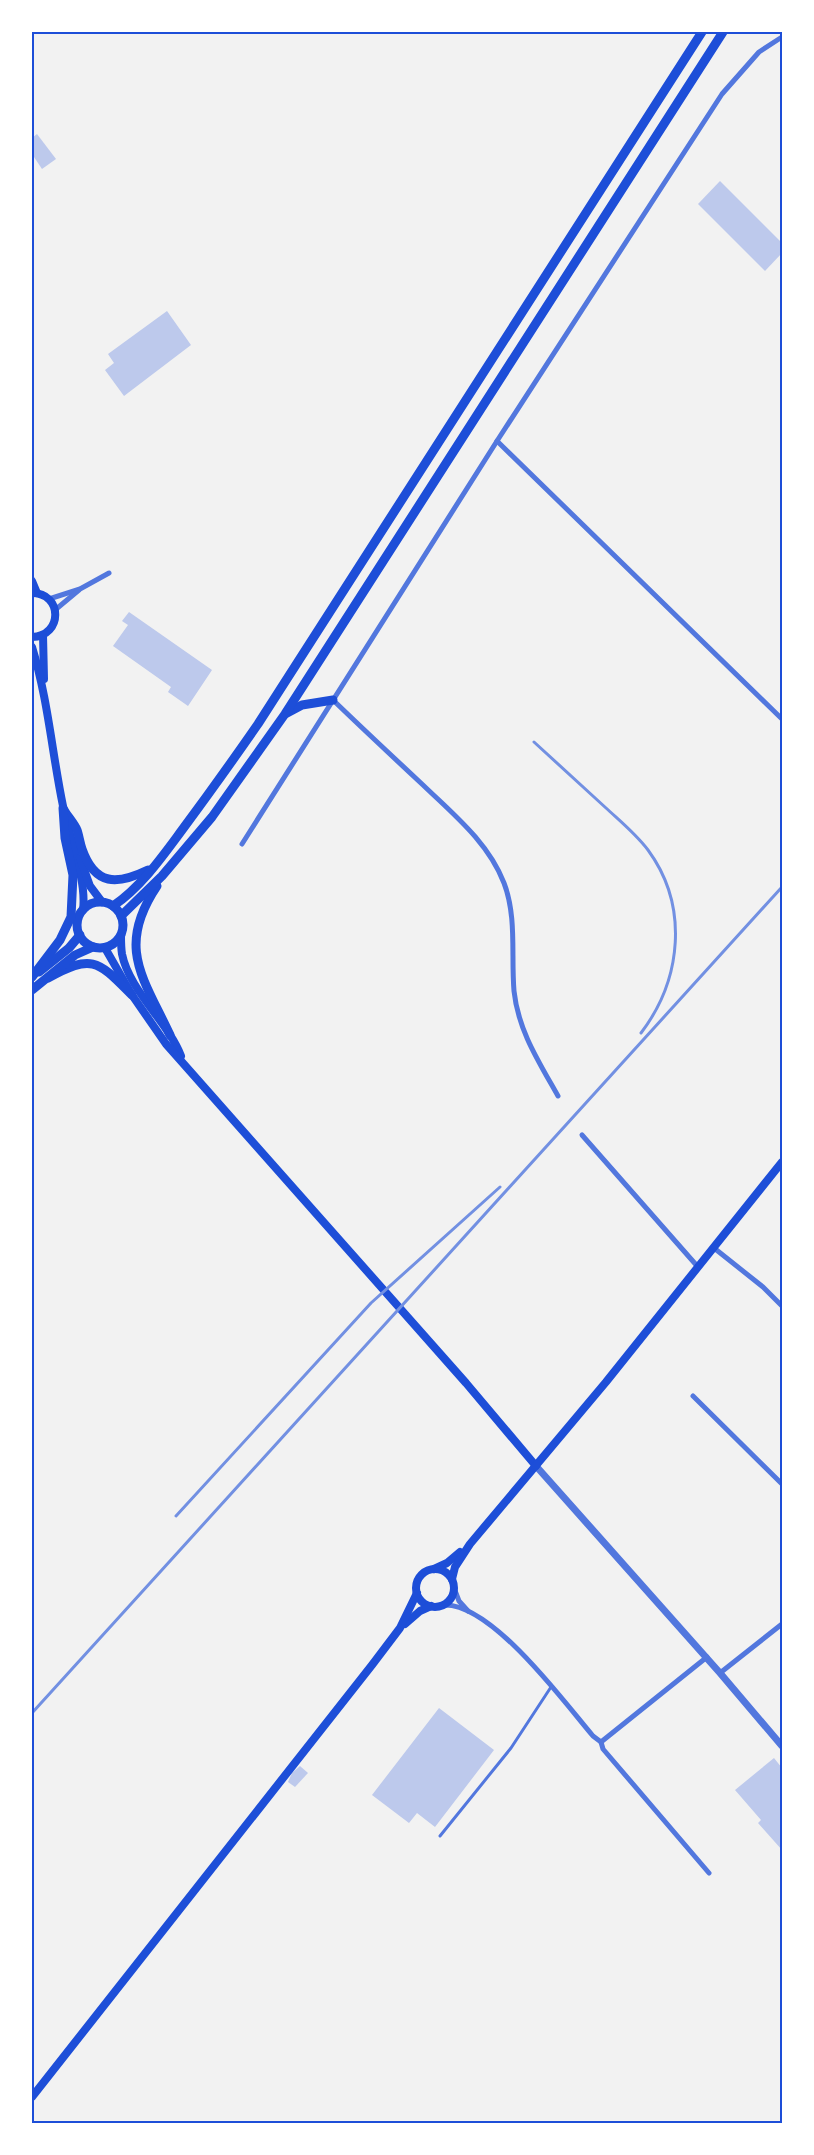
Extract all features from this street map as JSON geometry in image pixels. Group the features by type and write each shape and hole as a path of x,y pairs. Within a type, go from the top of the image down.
{"main road":[{"path":"113,906 128,895 152,869 215,786 299,661 702,32"},
{"path":"122,916 162,876 212,817 285,714 723,32"},
{"path":"32,581 34,593 49,599 55,610 53,624 43,635 32,637"},
{"path":"43,635 44,691"},
{"path":"32,647 44,691 63,808 83,889 83,910"},
{"path":"32,669 44,691"},
{"path":"285,714 302,705 333,700"},
{"path":"63,808 76,830 88,862 102,877 118,881 152,869"},
{"path":"32,977 60,940 71,917 73,875 65,838 63,808"},
{"path":"70,836 90,886 102,902"},
{"path":"162,876 141,916 136,935 136,957 143,981 182,1062"},
{"path":"121,935 117,941 105,948 93,947 88,945 80,935 77,922 88,905 102,902 113,906 122,916 122,953 128,971 170,1035"},
{"path":"32,977 69,948 80,935"},
{"path":"32,990 75,955 93,947"},
{"path":"105,948 153,1027 182,1062 536,1466"},
{"path":"48,978 83,962 93,963 105,969 132,995"},
{"path":"32,2097 400,1629 420,1611 431,1606 443,1605 451,1598 455,1567 470,1544 783,1162"},
{"path":"400,1629 417,1593 417,1582 420,1577 428,1570 447,1563 470,1544"},
{"path":"434,1569 444,1571 453,1584"},
{"path":"417,1593 422,1602 431,1606"}],"street":[{"path":"242,843 497,441 722,94 759,52 783,37"},
{"path":"497,441 783,719"},
{"path":"49,599 80,589 109,573"},
{"path":"55,610 80,589"},
{"path":"333,700 473,834 495,865 504,883 509,901 512,921 514,991 523,1031 558,1095"},
{"path":"582,1135 698,1267"},
{"path":"714,1248 783,1306"},
{"path":"693,1396 783,1484"},
{"path":"536,1466 707,1657 783,1746"},
{"path":"453,1584 459,1601 469,1612"},
{"path":"443,1605 456,1606 469,1612 515,1645 593,1736 601,1742 603,1749 709,1873"},
{"path":"720,1673 783,1624"},
{"path":"601,1742 707,1657"}],"lane":[{"path":"440,1836 511,1748 551,1687"}],"building":[{"path":"37,134 56,159 42,169 32,154 32,138"},
{"path":"720,181 782,243 782,253 765,271 698,204"},
{"path":"167,311 191,345 124,396 105,370 114,363 108,354"},
{"path":"129,612 212,670 188,706 168,692 171,687 113,646 128,625 122,621"},
{"path":"439,1708 494,1750 435,1827 417,1813 409,1823 372,1795"},
{"path":"774,1758 782,1768 782,1850 758,1823 761,1820 735,1790"},
{"path":"300,1766 308,1773 295,1787 288,1782 292,1773"}],"railway":[{"path":"534,742 648,850 661,872 670,895 675,918 672,966 655,1012 641,1033"},
{"path":"32,1713 782,887"},
{"path":"176,1516 371,1303 500,1187"}]}
